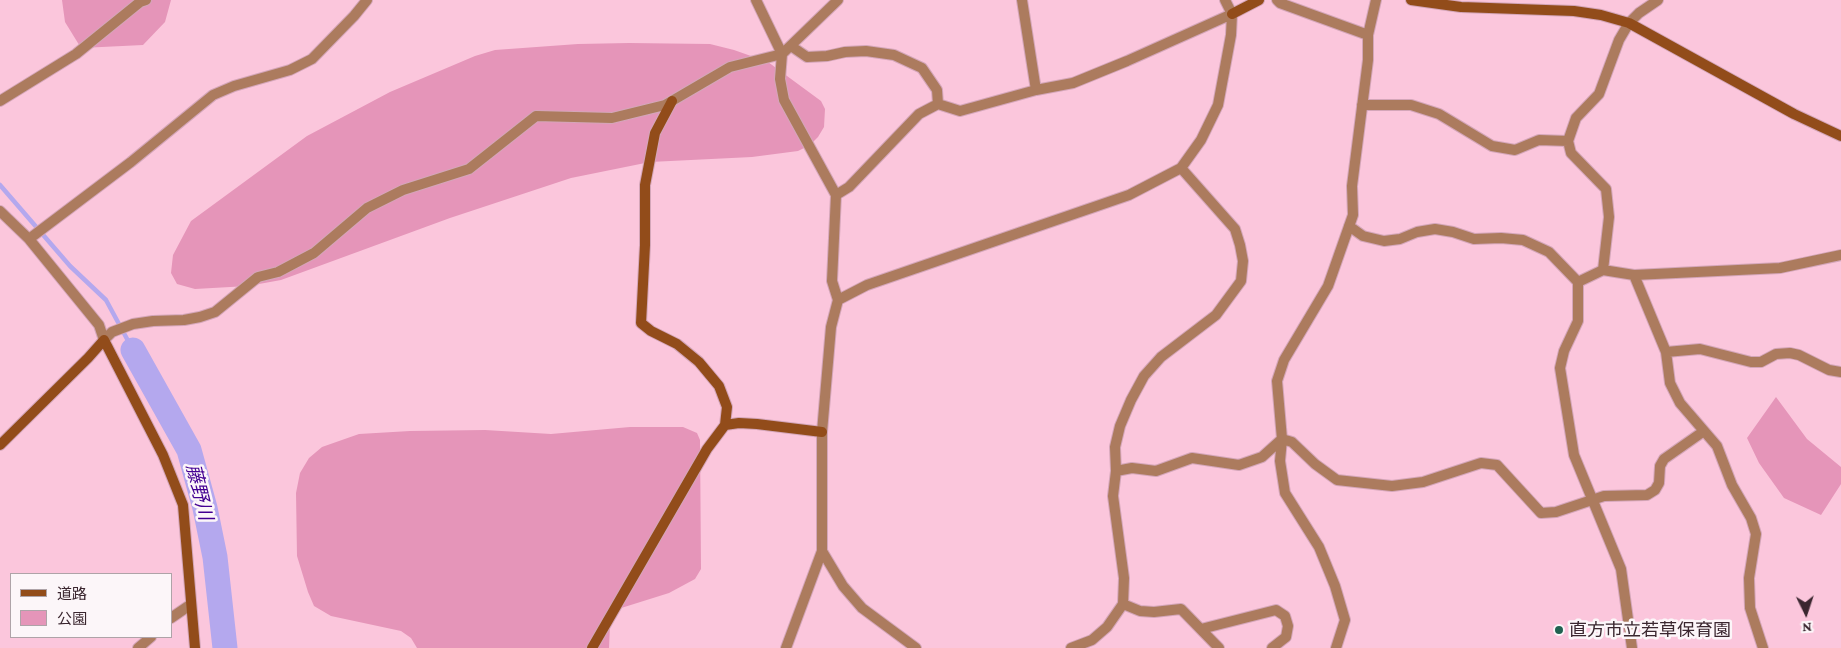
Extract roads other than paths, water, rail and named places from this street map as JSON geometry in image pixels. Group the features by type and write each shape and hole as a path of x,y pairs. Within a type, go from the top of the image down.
{"street":[{"path":"0,101 76,54 140,2 146,0"},
{"path":"29,239 131,162 213,95 234,86 290,70 312,59 367,0"},
{"path":"756,0 782,54 780,79 784,100 836,195 832,280 838,300 831,327 822,432 822,551 786,648"},
{"path":"0,445 112,332 132,324 184,320 215,312 258,277 278,272 314,253 367,208 403,190 469,169 536,116 612,118 665,105 730,67 782,54 838,0"},
{"path":"1022,0 1036,90"},
{"path":"838,300 867,285 1129,194 1180,168 1201,140 1218,105 1231,35 1232,14 1225,0"},
{"path":"836,195 849,187 919,114 938,104 960,111 1036,90 1072,83 1127,61 1259,0"},
{"path":"1277,0 1280,3 1368,35"},
{"path":"1336,648 1345,620 1336,586 1319,547 1285,492 1280,461 1282,439 1276,381 1284,360 1328,286 1353,215 1352,186 1368,60 1368,35 1376,0"},
{"path":"1410,0 1461,7 1574,11 1601,15 1630,23 1794,114 1841,136"},
{"path":"1603,270 1609,217 1606,189 1571,153 1568,141 1576,118 1599,94 1619,40 1639,13 1658,0"},
{"path":"791,46 806,56 827,56 845,52 866,51 894,55 922,68 937,90 938,104"},
{"path":"592,648 707,449 725,426 727,407 720,386 699,362 677,344 651,331 642,323 645,185 655,133 672,101"},
{"path":"1362,104 1411,105 1439,114 1492,146 1515,150 1538,140 1568,141"},
{"path":"1071,648 1092,640 1100,634 1108,627 1122,604 1124,578 1114,496 1115,447 1120,426 1131,400 1144,376 1161,357 1216,315 1241,281 1243,262 1235,229 1180,168"},
{"path":"0,212 29,239 99,325 104,340 163,455 183,505 195,648"},
{"path":"1349,226 1363,236 1384,241 1435,229 1453,232 1474,239 1501,238 1522,240 1549,252 1578,282 1578,321 1564,351 1560,368 1574,455 1621,568 1632,648"},
{"path":"1578,282 1603,270 1634,275 1780,268 1841,255"},
{"path":"1634,275 1666,352 1670,383 1680,404 1717,446 1732,484 1752,518 1756,534 1749,578 1750,608 1763,648"},
{"path":"1666,352 1700,349 1751,362 1761,362 1776,354 1790,353 1799,355 1829,370 1841,372"},
{"path":"725,426 739,423 757,424 822,432"},
{"path":"1282,439 1292,442 1315,464 1336,480 1392,486 1423,482 1481,463 1497,465 1541,513 1556,512 1604,496 1647,495 1655,490 1659,483 1660,466 1664,459 1704,431"},
{"path":"1116,471 1132,468 1156,471 1192,458 1240,465 1262,457 1282,439"},
{"path":"822,551 843,586 862,608 916,648"},
{"path":"1122,604 1140,611 1181,610 1219,648"},
{"path":"172,617 190,605"},
{"path":"1201,629 1276,610 1285,616 1288,626 1286,636 1272,648"},
{"path":"138,648 149,638"}],"waterway":[{"path":"0,185 70,266 106,300 133,350"},
{"name":"藤野川","path":"133,350 189,450 205,508 215,557 225,648"}],"place":[{"name":"直方市立若草保育園","path":"1559,630"}]}
